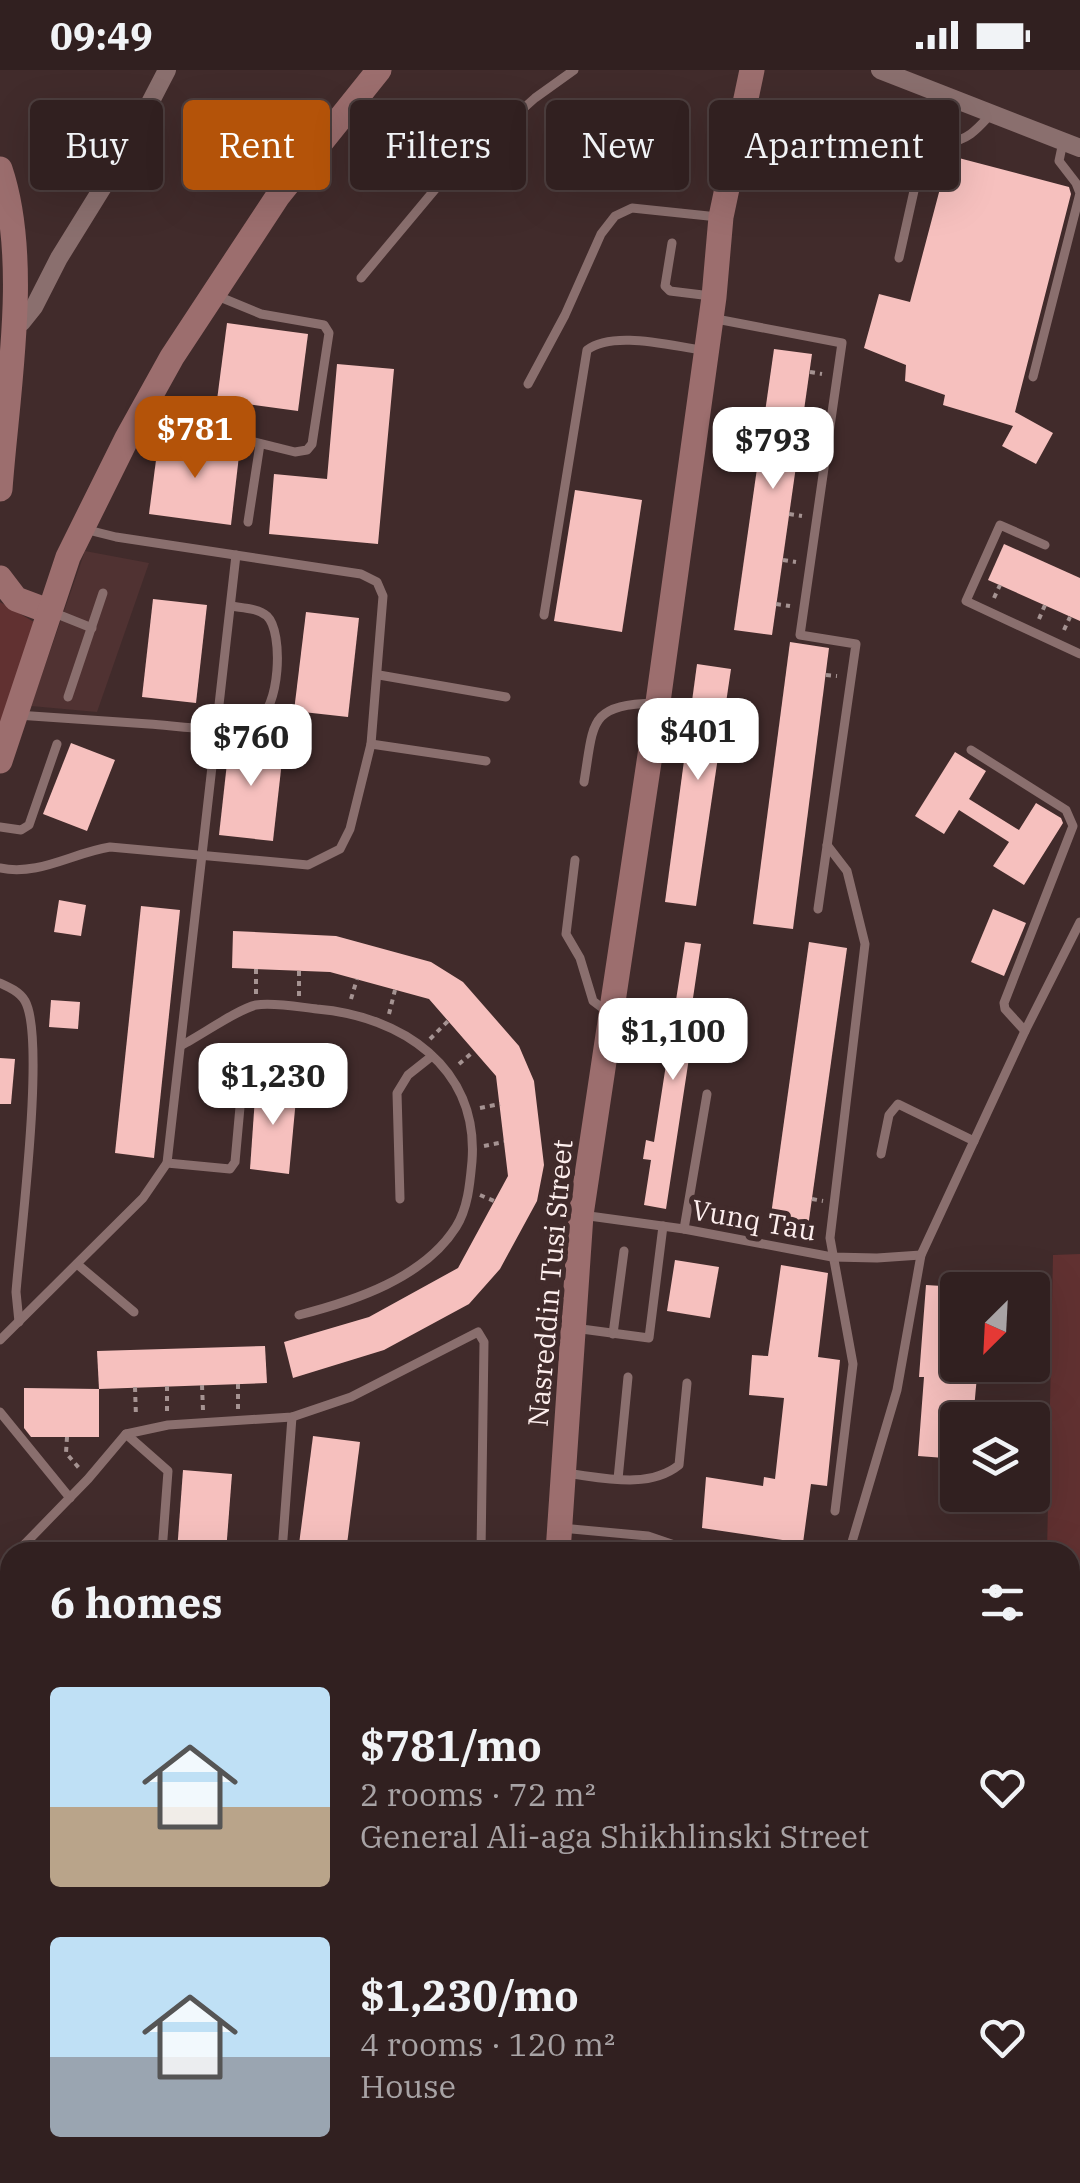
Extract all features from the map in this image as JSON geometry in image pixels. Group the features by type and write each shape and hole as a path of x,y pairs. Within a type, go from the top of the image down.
{"main road":[{"path":"0,761 48,611 82,528 172,357 278,196 379,70"},
{"name":"Nasreddin Tusi Street","path":"558,1540 581,1215 658,702 712,308 720,218 752,70"},
{"path":"0,169 8,192 15,261 0,485"},
{"path":"0,578 16,598 48,611"}],"street":[{"path":"12,328 34,307 124,153 167,70"},
{"path":"884,71 1071,145"}],"lane":[{"path":"361,278 442,181 535,98 574,70"},
{"path":"900,258 924,146 933,141 952,143 973,134 990,114"},
{"path":"1033,377 1080,193 1058,161 1071,145"},
{"path":"528,384 566,315 601,234 615,216 632,208 720,218"},
{"path":"672,243 665,286 670,291 712,308 842,343 800,635 856,644 818,909"},
{"path":"190,426 295,452 312,444 329,333 324,324 261,314 212,294"},
{"path":"544,615 587,350 598,342 614,339 706,351"},
{"path":"248,522 260,444"},
{"path":"1045,545 1000,525 966,601 1080,654"},
{"path":"0,868 38,868 110,847 308,865 340,849 350,829 371,744 383,596 377,582 360,574 116,537 82,528"},
{"path":"0,1340 142,1198 168,1163 236,555"},
{"path":"68,697 103,593"},
{"path":"14,714 218,729 256,722 267,714 273,702 275,625 263,612 230,606"},
{"path":"48,611 92,628"},
{"path":"379,675 506,698"},
{"path":"584,782 592,730 603,714 619,704 658,702"},
{"path":"0,827 21,830 29,825 57,744"},
{"path":"371,744 486,761"},
{"path":"971,750 1066,810 1073,826 1004,1002 1005,1009 1025,1031"},
{"path":"827,845 847,870 865,944 832,1202 832,1257 852,1364 835,1511"},
{"path":"575,860 566,934 580,958 593,1002 611,1014"},
{"path":"852,1542 897,1390 920,1254 1080,922"},
{"path":"0,983 24,1000 32,1062 16,1292 19,1322"},
{"path":"182,1045 256,1005 348,1012 386,1023 422,1046 448,1074 466,1110 473,1148 470,1190 456,1227 425,1260 373,1290 300,1316"},
{"path":"168,1163 230,1169 234,1162 245,1052"},
{"path":"400,1199 397,1094 408,1075 432,1056"},
{"path":"684,1229 707,1094"},
{"path":"881,1154 889,1115 898,1104 974,1141"},
{"name":"Vunq Tau","path":"581,1215 684,1229 832,1257 920,1254"},
{"path":"574,1328 648,1338 662,1226"},
{"path":"613,1334 624,1251"},
{"path":"77,1264 134,1312"},
{"path":"27,1542 131,1432 168,1425 292,1417 351,1397 478,1332 484,1342 481,1542"},
{"path":"618,1479 628,1377"},
{"path":"564,1473 648,1480 667,1475 679,1465 687,1383"},
{"path":"0,1412 70,1498"},
{"path":"283,1542 292,1417"},
{"path":"131,1432 168,1470 163,1542"},
{"path":"558,1540 648,1536 659,1542"}],"path":[{"path":"256,969 256,1005"},
{"path":"299,970 300,1007"},
{"path":"348,1012 357,979"},
{"path":"386,1023 395,990"},
{"path":"422,1046 448,1022"},
{"path":"448,1074 474,1050"},
{"path":"466,1110 500,1104"},
{"path":"473,1148 504,1142"},
{"path":"238,1384 239,1421"},
{"path":"202,1385 204,1423"},
{"path":"167,1386 168,1425"},
{"path":"131,1432 135,1387"},
{"path":"67,1437 66,1453 88,1479"}],"shaded area":[{"path":"85,551 149,563 97,712 31,706"},
{"path":"0,602 34,622 0,728"},
{"path":"1080,1254 1080,1542 1047,1542 1053,1255"}],"building":[{"path":"959,158 1069,187 1071,194 1015,412 1053,433 1036,464 1002,446 1013,426 943,405 945,395 905,381 906,365 864,348 879,294 910,302 940,190 959,190"},
{"path":"227,323 308,334 298,411 217,400"},
{"path":"774,349 812,354 772,635 734,630"},
{"path":"337,364 394,369 378,544 269,534 274,474 327,479"},
{"path":"159,437 240,447 231,525 149,514"},
{"path":"575,490 642,500 622,632 554,621"},
{"path":"1004,544 1080,578 1080,621 988,580"},
{"path":"153,599 207,605 196,703 142,697"},
{"path":"306,612 359,618 348,717 294,711"},
{"path":"790,642 829,648 793,929 753,924"},
{"path":"697,664 731,669 696,906 665,902"},
{"path":"230,736 284,743 273,841 219,835"},
{"path":"71,743 115,760 87,831 43,814"},
{"path":"955,752 986,771 969,799 1019,830 1036,803 1061,818 1063,823 1024,885 993,866 1009,842 959,810 944,834 915,816"},
{"path":"59,900 86,905 81,936 54,932"},
{"path":"141,906 180,910 154,1158 115,1153"},
{"path":"993,909 1026,923 1004,976 971,962"},
{"path":"233,931 336,936 431,962 463,982 519,1046 534,1081 544,1165 537,1201 500,1269 469,1304 384,1350 293,1378 284,1342 369,1317 458,1268 508,1176 496,1076 429,999 330,972 232,968"},
{"path":"685,942 701,944 693,998 698,999 666,1209 644,1205 651,1160 643,1159 646,1140 654,1142"},
{"path":"809,942 847,948 808,1227 770,1222"},
{"path":"51,1000 80,1002 78,1029 49,1027"},
{"path":"0,1058 15,1059 11,1104 0,1104"},
{"path":"256,1083 297,1088 289,1174 250,1169"},
{"path":"675,1260 719,1267 710,1318 667,1311"},
{"path":"781,1265 828,1273 818,1357 840,1360 827,1486 811,1484 803,1542 702,1528 706,1477 763,1486 764,1477 775,1479 784,1398 749,1395 752,1355 768,1356"},
{"path":"926,1285 940,1286 940,1382 976,1382 975,1402 940,1402 940,1458 918,1456 924,1377 919,1377"},
{"path":"265,1346 267,1383 99,1389 97,1351"},
{"path":"24,1388 99,1389 99,1437 31,1437 24,1428"},
{"path":"313,1436 360,1442 347,1542 299,1542"},
{"path":"183,1470 232,1474 227,1542 178,1542"}]}
